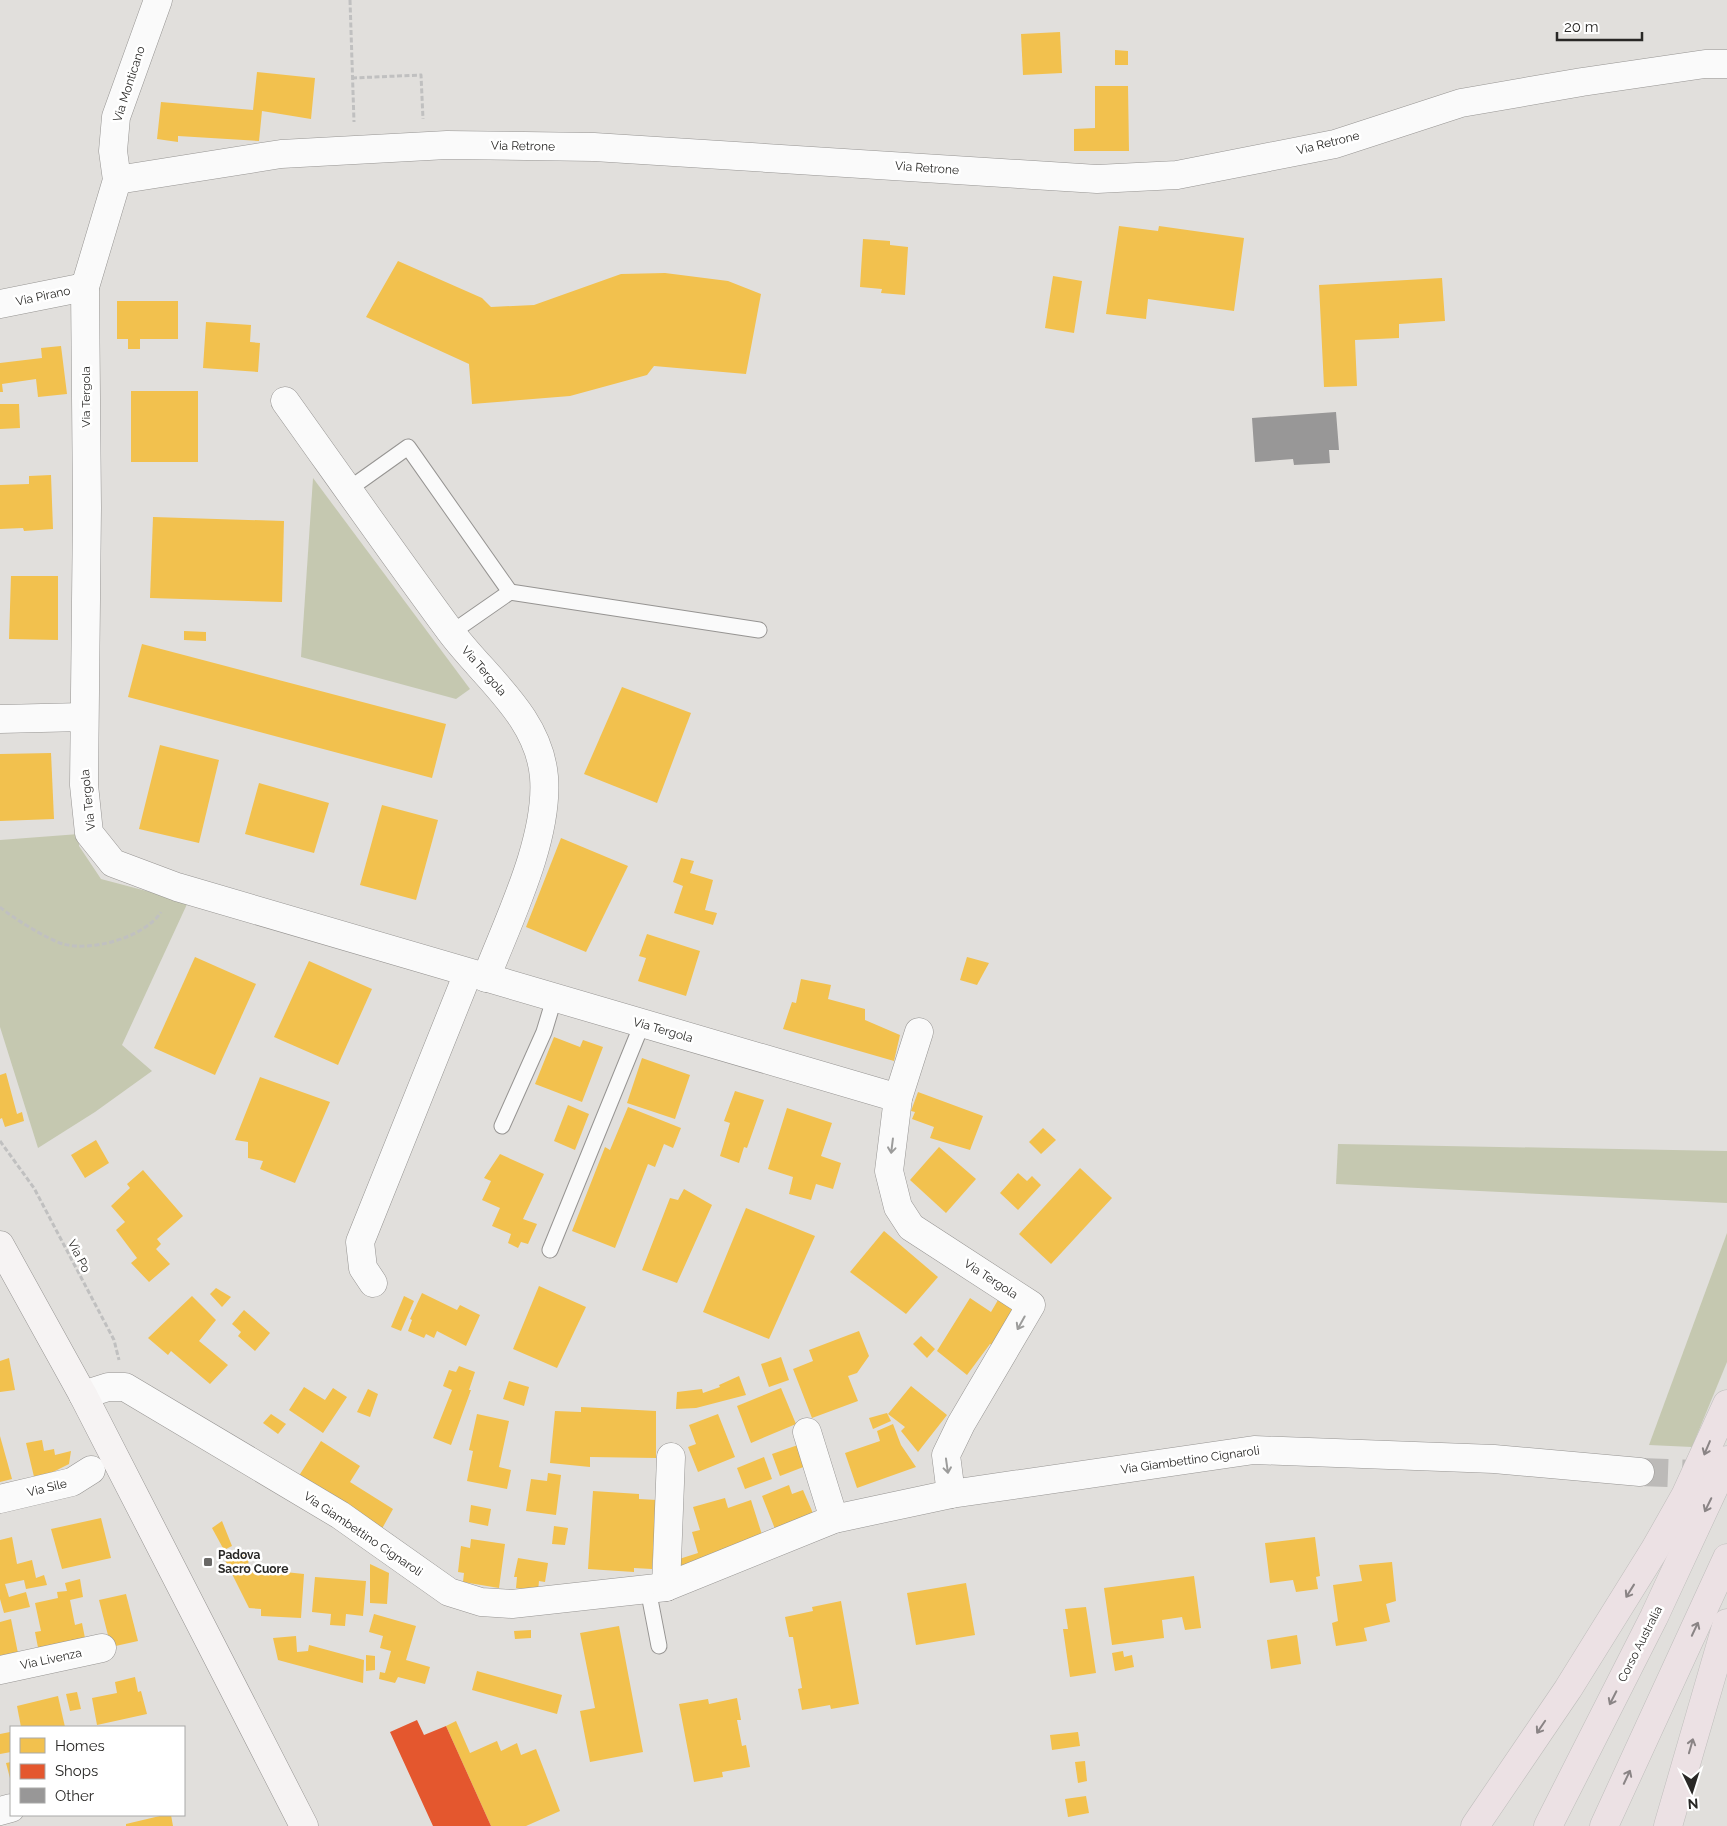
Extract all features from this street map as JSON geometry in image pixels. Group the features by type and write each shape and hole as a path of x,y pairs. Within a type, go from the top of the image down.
{"highway":[{"path":"1475,1826 1568,1688 1655,1550 1685,1496 1727,1404"},
{"name":"Corso Australia","path":"1548,1826 1654,1617 1727,1460"},
{"path":"1604,1826 1727,1558"},
{"path":"1668,1826 1727,1623"}],"main road":[{"path":"0,1245 84,1395 304,1826"}],"street":[{"name":"Via Monticano","path":"85,287 117,180 114,151 116,117 158,0"},
{"name":"Via Retrone","path":"117,180 281,154 447,145 594,146 1097,179 1177,175 1335,144 1461,103 1582,82 1705,64 1727,64"},
{"name":"Via Pirano","path":"0,304 85,287"},
{"name":"Via Tergola","path":"85,287 87,518 83,717 84,786 89,833 113,863 177,887 554,999 898,1098"},
{"name":"Via Tergola","path":"285,401 451,633 520,713 537,744 544,777 543,813 537,845 360,1242 363,1268 373,1283"},
{"path":"0,719 83,717"},
{"name":"Via Tergola","path":"920,1032 898,1098 889,1171 898,1207 911,1227 1031,1305 961,1424 946,1455 951,1494"},
{"path":"84,1395 108,1387 126,1387"},
{"name":"Via Giambettino Cignaroli","path":"126,1387 340,1515 449,1592 481,1602 512,1604 657,1588 834,1519 951,1494 1254,1450 1494,1459 1640,1472"},
{"path":"807,1432 834,1519"},
{"path":"657,1588 671,1457"},
{"name":"Via Sile","path":"0,1499 72,1482 91,1470"},
{"name":"Via Livenza","path":"0,1670 102,1648"}],"lane":[{"path":"349,489 408,447 510,592"},
{"path":"451,633 510,592 758,630"},
{"path":"502,1126 544,1032 554,999"},
{"path":"550,1250 642,1024"},
{"path":"657,1588 659,1646"}],"path":[{"path":"350,0 354,127"},
{"path":"352,78 421,75 423,122"},
{"path":"0,907 8,914 63,944 86,945 138,933 157,918 177,887"},
{"name":"Via Po","path":"0,1141 34,1188 114,1340 126,1387"}],"green space":[{"path":"313,478 470,689 456,699 301,657"},
{"path":"79,834 79,846 101,879 188,902 122,1045 152,1071 95,1112 38,1148 0,1027 0,840"},
{"path":"1338,1144 1727,1151 1727,1203 1336,1184"},
{"path":"1727,1233 1727,1362 1692,1447 1649,1445"}],"building: Homes":[{"path":"1060,32 1062,73 1023,75 1021,34"},
{"path":"1115,50 1128,51 1128,65 1115,65"},
{"path":"257,72 315,78 311,119 262,111 259,141 178,136 178,142 157,139 161,102 253,110"},
{"path":"1095,86 1128,86 1129,151 1074,151 1074,129 1095,128"},
{"path":"1119,226 1158,231 1159,226 1244,238 1234,311 1148,299 1146,319 1106,314"},
{"path":"863,239 890,241 890,245 908,247 905,295 881,293 882,289 860,287"},
{"path":"398,261 482,298 491,307 534,305 621,274 665,273 728,281 761,294 746,374 654,366 647,375 570,396 472,404 469,364 366,317"},
{"path":"1053,276 1082,281 1074,333 1045,328"},
{"path":"1442,278 1445,321 1399,324 1399,338 1355,340 1357,386 1324,387 1319,285"},
{"path":"117,301 178,301 178,339 140,339 140,349 128,349 128,339 117,339"},
{"path":"206,322 251,325 250,342 260,343 258,372 203,368"},
{"path":"61,346 67,394 38,397 36,379 2,384 3,392 0,392 0,363 42,358 41,348"},
{"path":"131,391 198,391 198,462 131,462"},
{"path":"0,404 19,404 20,428 0,429"},
{"path":"51,475 53,529 24,531 23,528 0,529 0,485 29,484 29,476"},
{"path":"153,517 284,521 282,602 150,598"},
{"path":"11,576 58,576 58,640 9,639"},
{"path":"184,631 206,632 206,641 184,640"},
{"path":"142,644 446,724 432,778 128,697"},
{"path":"622,687 691,713 657,803 584,774"},
{"path":"160,745 219,760 199,843 139,829"},
{"path":"51,753 54,819 0,821 0,754"},
{"path":"259,783 329,803 314,853 245,834"},
{"path":"382,805 438,820 416,900 360,885"},
{"path":"561,838 628,866 586,952 526,927"},
{"path":"681,858 694,861 690,873 713,880 705,910 717,913 713,925 674,913 683,886 673,882"},
{"path":"647,934 700,951 686,996 638,981 646,958 639,956"},
{"path":"195,957 256,984 215,1075 154,1048"},
{"path":"967,957 989,963 977,985 960,980"},
{"path":"309,961 372,989 338,1065 274,1037"},
{"path":"801,979 831,985 828,999 865,1009 865,1020 900,1035 894,1061 783,1029 792,1002 796,1003"},
{"path":"554,1037 580,1047 583,1040 603,1047 582,1102 535,1084"},
{"path":"642,1058 690,1075 675,1119 627,1103"},
{"path":"6,1073 17,1114 22,1112 24,1121 5,1127 2,1118 0,1119 0,1075"},
{"path":"260,1077 330,1102 295,1183 260,1169 263,1161 248,1158 248,1142 235,1140"},
{"path":"735,1091 764,1100 747,1148 744,1147 739,1163 720,1156 730,1123 724,1121"},
{"path":"918,1092 983,1116 970,1150 930,1138 934,1127 912,1119 915,1112 911,1111"},
{"path":"568,1105 589,1114 575,1150 554,1141"},
{"path":"628,1107 681,1128 673,1148 664,1144 655,1167 648,1164 615,1248 572,1231 605,1147 610,1150"},
{"path":"787,1108 832,1123 821,1156 841,1163 833,1189 816,1184 811,1200 789,1194 793,1177 768,1169"},
{"path":"1043,1128 1056,1140 1041,1154 1029,1142"},
{"path":"96,1140 109,1163 85,1178 71,1155"},
{"path":"939,1147 976,1179 946,1213 910,1180"},
{"path":"500,1154 544,1174 523,1219 537,1224 528,1244 521,1242 518,1248 508,1243 511,1234 492,1226 500,1208 482,1200 491,1181 484,1178"},
{"path":"1080,1168 1112,1198 1051,1264 1019,1234"},
{"path":"143,1170 183,1216 157,1239 161,1244 156,1249 170,1264 149,1282 131,1263 137,1258 116,1230 125,1222 111,1206 130,1188 127,1184"},
{"path":"1018,1173 1027,1181 1032,1176 1041,1185 1018,1210 1000,1193"},
{"path":"684,1189 712,1205 677,1283 642,1270 670,1198 678,1200"},
{"path":"746,1208 815,1236 769,1339 703,1312"},
{"path":"884,1231 938,1277 906,1314 850,1272"},
{"path":"539,1286 586,1307 557,1368 513,1349"},
{"path":"216,1288 231,1297 222,1307 210,1294"},
{"path":"422,1293 457,1310 460,1305 480,1315 466,1346 437,1331 434,1338 426,1334 424,1338 408,1331 412,1320 410,1319"},
{"path":"192,1296 216,1320 199,1341 228,1365 210,1384 171,1351 168,1355 148,1338"},
{"path":"404,1296 414,1301 401,1331 391,1327"},
{"path":"970,1298 991,1312 998,1300 1018,1312 996,1347 990,1344 967,1375 937,1351"},
{"path":"244,1310 270,1333 255,1351 238,1336 241,1332 232,1324"},
{"path":"859,1331 869,1356 857,1373 848,1376 858,1401 812,1418 793,1369 813,1361 809,1350"},
{"path":"921,1336 935,1349 927,1358 913,1344"},
{"path":"781,1357 789,1380 769,1387 761,1364"},
{"path":"9,1358 15,1390 0,1392 0,1361"},
{"path":"459,1366 475,1372 469,1390 471,1390 451,1445 433,1438 452,1390 443,1386 449,1370 456,1372"},
{"path":"739,1376 746,1395 696,1408 676,1409 677,1392 702,1389 703,1393 720,1387 719,1385"},
{"path":"509,1381 529,1387 524,1406 503,1399"},
{"path":"911,1386 947,1415 918,1452 901,1431 905,1427 888,1414"},
{"path":"304,1387 325,1400 333,1388 347,1397 323,1433 289,1410"},
{"path":"781,1388 796,1424 751,1443 737,1406"},
{"path":"368,1389 378,1394 370,1417 357,1412"},
{"path":"581,1407 656,1411 656,1458 590,1457 590,1467 550,1463 555,1411 581,1412"},
{"path":"887,1413 891,1421 873,1429 869,1418"},
{"path":"271,1414 286,1424 278,1434 263,1423"},
{"path":"477,1414 509,1421 499,1467 511,1470 507,1489 467,1481 473,1451 469,1450"},
{"path":"718,1414 735,1457 698,1472 688,1447 696,1444 689,1425"},
{"path":"893,1424 901,1445 916,1467 857,1488 845,1453 880,1441 877,1431"},
{"path":"0,1436 12,1479 0,1482"},
{"path":"42,1440 44,1451 54,1449 55,1455 71,1451 69,1464 35,1481 26,1443"},
{"path":"321,1441 360,1466 350,1482 393,1509 379,1534 295,1482"},
{"path":"798,1445 806,1466 780,1476 772,1454"},
{"path":"764,1457 772,1479 745,1489 737,1468"},
{"path":"548,1473 561,1475 556,1515 526,1511 531,1479 547,1481"},
{"path":"789,1485 792,1494 803,1490 815,1518 777,1534 762,1496"},
{"path":"593,1491 639,1494 639,1499 657,1500 652,1569 634,1568 634,1572 588,1569"},
{"path":"725,1498 728,1508 751,1500 764,1541 679,1571 676,1560 698,1553 692,1532 700,1530 693,1507"},
{"path":"471,1505 491,1509 488,1526 469,1522"},
{"path":"101,1518 111,1558 62,1569 51,1529"},
{"path":"222,1521 232,1546 224,1550 212,1528"},
{"path":"554,1526 568,1528 565,1545 552,1544"},
{"path":"12,1537 17,1564 32,1560 36,1578 44,1575 47,1585 26,1589 24,1580 5,1584 9,1597 26,1592 30,1607 4,1613 0,1599 0,1540"},
{"path":"1315,1537 1320,1576 1316,1577 1318,1589 1296,1592 1293,1580 1270,1583 1265,1543"},
{"path":"471,1539 505,1544 499,1588 463,1582 464,1573 458,1572 461,1546 470,1548"},
{"path":"222,1554 249,1554 248,1568 304,1574 301,1618 261,1616 261,1609 249,1608"},
{"path":"518,1558 548,1563 545,1582 539,1581 538,1591 516,1588 517,1577 514,1577"},
{"path":"1392,1562 1396,1601 1386,1604 1390,1622 1364,1628 1367,1641 1336,1646 1332,1623 1338,1621 1333,1585 1362,1581 1359,1565"},
{"path":"370,1564 389,1573 387,1604 370,1603"},
{"path":"1194,1576 1201,1628 1185,1630 1182,1617 1162,1620 1164,1638 1112,1645 1104,1588"},
{"path":"315,1577 366,1581 363,1616 346,1614 345,1626 330,1625 331,1614 312,1612"},
{"path":"80,1579 83,1597 70,1600 75,1625 82,1623 87,1648 40,1658 35,1632 41,1631 35,1603 58,1598 57,1592 67,1591 65,1583"},
{"path":"966,1583 975,1635 916,1645 907,1593"},
{"path":"126,1594 138,1641 111,1647 99,1600"},
{"path":"841,1601 859,1704 831,1709 830,1705 802,1710 798,1689 802,1688 793,1637 789,1637 785,1617 813,1611 812,1607"},
{"path":"1086,1607 1096,1673 1070,1677 1063,1629 1068,1629 1065,1609"},
{"path":"374,1614 416,1626 406,1660 430,1667 425,1684 398,1677 395,1683 379,1679 380,1672 385,1673 391,1651 380,1648 383,1636 369,1632"},
{"path":"11,1619 20,1663 0,1668 0,1622"},
{"path":"619,1626 643,1752 590,1762 580,1711 595,1708 580,1633"},
{"path":"531,1630 531,1638 515,1639 514,1631"},
{"path":"1297,1635 1301,1664 1271,1669 1267,1640"},
{"path":"296,1636 297,1652 308,1651 309,1645 364,1660 363,1683 278,1660 273,1638"},
{"path":"1123,1651 1124,1657 1132,1655 1134,1667 1115,1671 1112,1653"},
{"path":"366,1655 375,1656 375,1670 366,1671"},
{"path":"477,1671 562,1695 557,1714 472,1690"},
{"path":"135,1677 138,1692 141,1691 147,1714 97,1725 92,1698 117,1693 115,1682"},
{"path":"77,1692 81,1709 70,1711 66,1694"},
{"path":"58,1696 65,1726 21,1726 17,1706"},
{"path":"737,1698 741,1720 737,1720 742,1746 746,1745 750,1767 722,1772 723,1777 694,1782 679,1704 708,1699 709,1704"},
{"path":"456,1721 470,1753 497,1741 501,1751 517,1743 521,1755 536,1749 560,1811 526,1826 491,1826 446,1726"},
{"path":"10,1732 10,1752 0,1754 0,1734"},
{"path":"1078,1732 1080,1746 1052,1750 1050,1735"},
{"path":"1085,1761 1087,1781 1078,1783 1075,1762"},
{"path":"10,1762 10,1778 6,1763"},
{"path":"1086,1796 1089,1813 1068,1817 1065,1799"},
{"path":"160,1816 171,1816 173,1826 126,1826 126,1824"}],"building: Shops":[{"path":"417,1720 424,1735 446,1726 491,1826 433,1826 390,1732"}],"building: Other":[{"path":"1336,412 1339,450 1329,450 1330,463 1294,465 1293,459 1255,462 1252,418"}],"tunnel":[{"path":"1640,1472 1718,1475"}],"place":[{"name":"Padova Sacro Cuore","path":"208,1562"}]}
